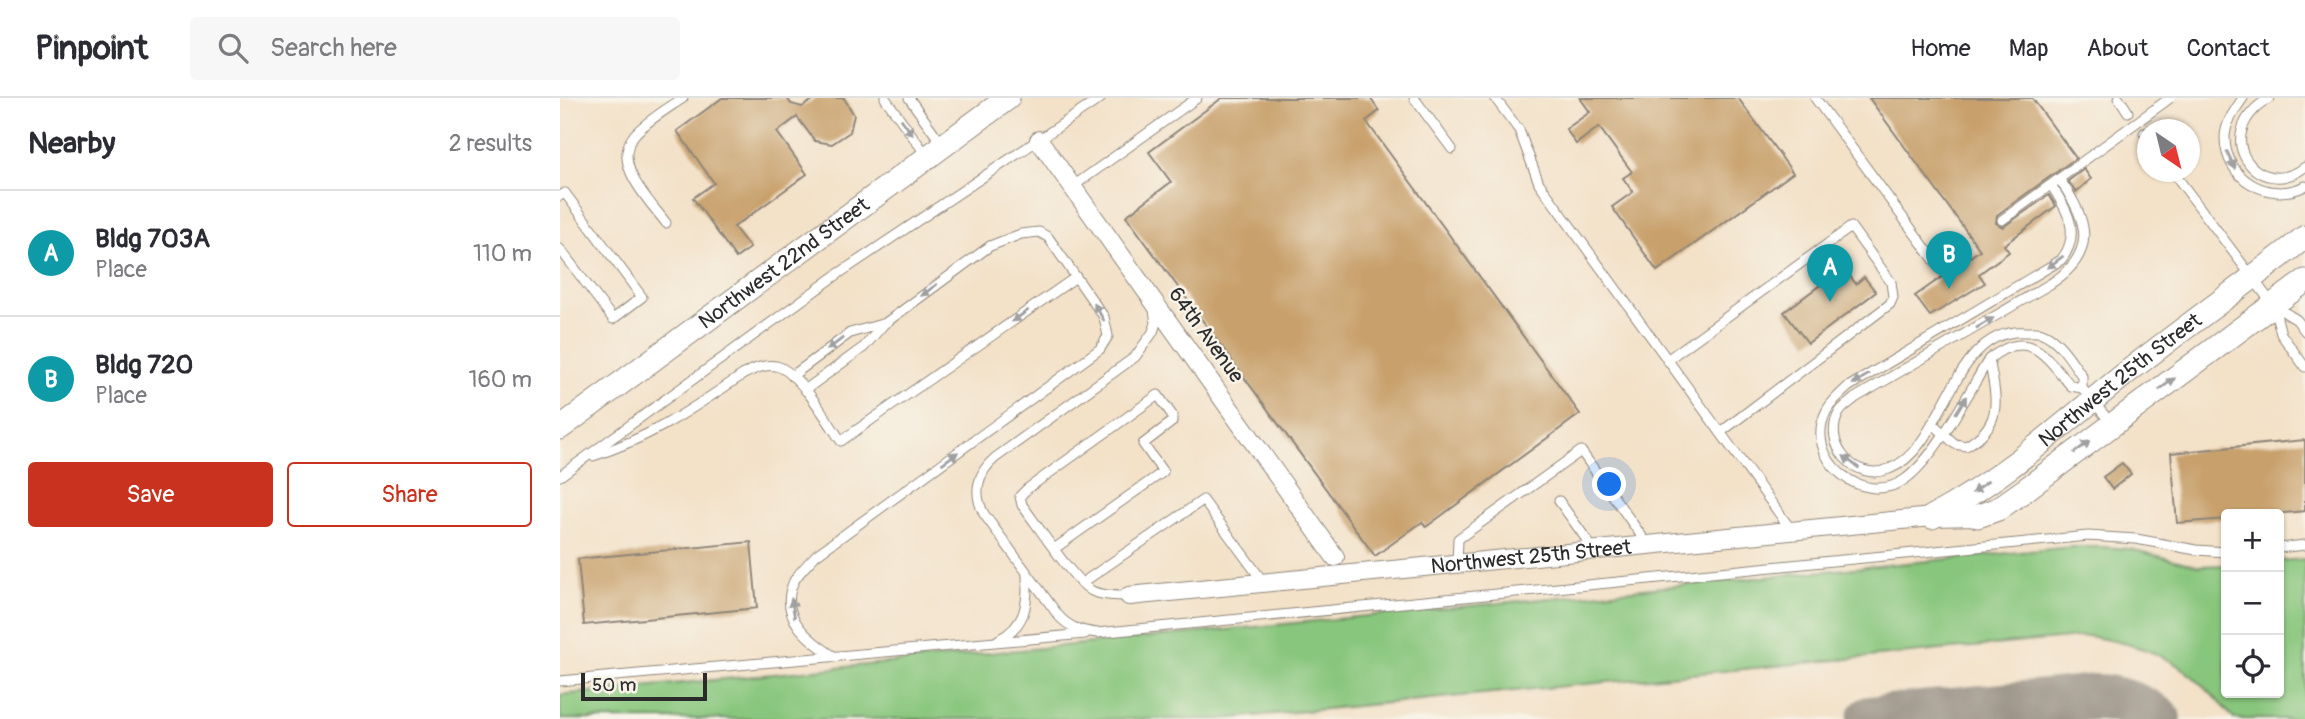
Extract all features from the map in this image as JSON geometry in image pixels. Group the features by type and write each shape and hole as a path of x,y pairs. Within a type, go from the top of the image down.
{"street":[{"name":"Northwest 22nd Street","path":"560,428 1008,98"},
{"name":"64th Avenue","path":"1039,141 1335,557"},
{"name":"Northwest 25th Street","path":"1932,517 1959,502 2063,426 2087,394 2253,278 2305,237"},
{"name":"Northwest 25th Street","path":"1129,596 1932,517 1978,516 2005,505 2305,281"}],"lane":[{"path":"666,223 631,174 627,151 633,137 642,127 683,98"},
{"path":"885,98 936,151"},
{"path":"909,98 936,151"},
{"path":"560,476 838,274 1101,98"},
{"path":"1072,187 1197,98"},
{"path":"1414,98 1452,149"},
{"path":"1495,98 1519,130 1539,183 1792,531"},
{"path":"1815,98 1940,268"},
{"path":"2119,98 2128,111"},
{"path":"2002,220 2170,98"},
{"path":"2243,98 2232,113 2225,136 2227,153 2233,168 2244,180 2261,190 2297,191 2305,186"},
{"path":"2270,98 2250,113 2242,128 2242,154 2258,172 2270,176 2287,176 2305,167"},
{"path":"2055,182 2071,196 2080,212 2084,240 2078,256 2064,274 1855,398 1839,413 1837,441 1842,455 1853,467 1871,473 1888,470 1911,454 1970,358 1992,338 2011,331 2042,333 2059,346 2082,376 2087,394"},
{"path":"2055,182 2072,232 2071,243 2061,260 1848,387 1826,411 1821,425 1824,454 1839,474 1852,482 1885,487 1902,482 1924,463 1989,359 2005,347 2025,343 2042,352 2071,386 2087,394 2112,424"},
{"path":"2181,182 2273,304 2297,320 2305,331"},
{"path":"560,196 565,193 642,297 613,319 560,248"},
{"path":"1667,360 1852,227 1891,282 1893,297 1889,304 1721,432"},
{"path":"805,390 864,347 884,324 990,246 1021,234 1039,232 1048,237 1104,317 1108,336 1100,349 816,555 794,582 789,604 798,628 810,641 835,657"},
{"path":"584,458 628,444 654,431 755,368 768,365 778,366 792,376 841,441 1076,277"},
{"path":"1097,633 1084,632 1066,623 981,508 977,495 983,473 995,458 1142,350 1156,323 1154,301"},
{"path":"2273,304 2281,334 2305,367"},
{"path":"792,376 850,332 884,324"},
{"path":"1932,423 1955,443 1966,446 1979,439 1990,426 1996,412 1996,393 1989,359"},
{"path":"1054,549 1164,472 1143,444 1172,422 1172,415 1158,395 1020,496 1023,505 1054,549 1082,583 1100,594 1129,596"},
{"path":"1457,564 1458,539 1581,452 1648,545"},
{"path":"1082,583 1203,500 1264,583"},
{"path":"1559,501 1594,550"},
{"path":"560,681 1097,633 2088,536 2137,539 2221,552"},
{"path":"2284,547 2305,545"},
{"path":"990,643 1008,635 1022,619 1028,598 1027,573"}],"green space":[{"path":"2071,547 2103,547 2131,549 2198,566 2221,565 2221,698 2284,698 2284,561 2305,559 2305,719 2234,719 2201,684 2170,661 2135,646 2088,636 1221,719 560,719 560,695"}],"building":[{"path":"722,98 787,98 791,104 802,107 816,98 844,98 854,115 850,132 832,144 815,141 797,117 777,132 807,174 734,227 750,248 736,258 693,198 714,183 677,131"},
{"path":"1222,98 1370,98 1379,111 1366,121 1580,414 1426,527 1422,522 1375,556 1126,216 1171,182 1149,152"},
{"path":"1580,98 1738,98 1793,173 1657,271 1612,207 1633,192 1623,178 1632,172 1599,127 1576,144 1566,129 1590,112"},
{"path":"1869,98 2032,98 2076,158 1997,215 1996,223 2003,227 2049,195 2056,206 2004,245 2009,252 1979,274 1985,283 1930,316 1915,296 1980,250"},
{"path":"2084,169 2091,179 2076,192 2068,181"},
{"path":"1850,276 1856,284 1864,277 1876,292 1808,343 1784,312 1827,280 1833,289"},
{"path":"2305,440 2305,511 2284,513 2284,509 2221,509 2221,519 2177,523 2171,453"},
{"path":"2122,463 2131,474 2112,489 2103,477"},
{"path":"751,542 757,608 584,625 578,559"}],"taxiway":[{"path":"1870,719 2096,697 2129,703 2158,719"}],"place":[{"name":"Bldg 720","path":"1949,289"},
{"name":"Bldg 703A","path":"1830,302"}]}
